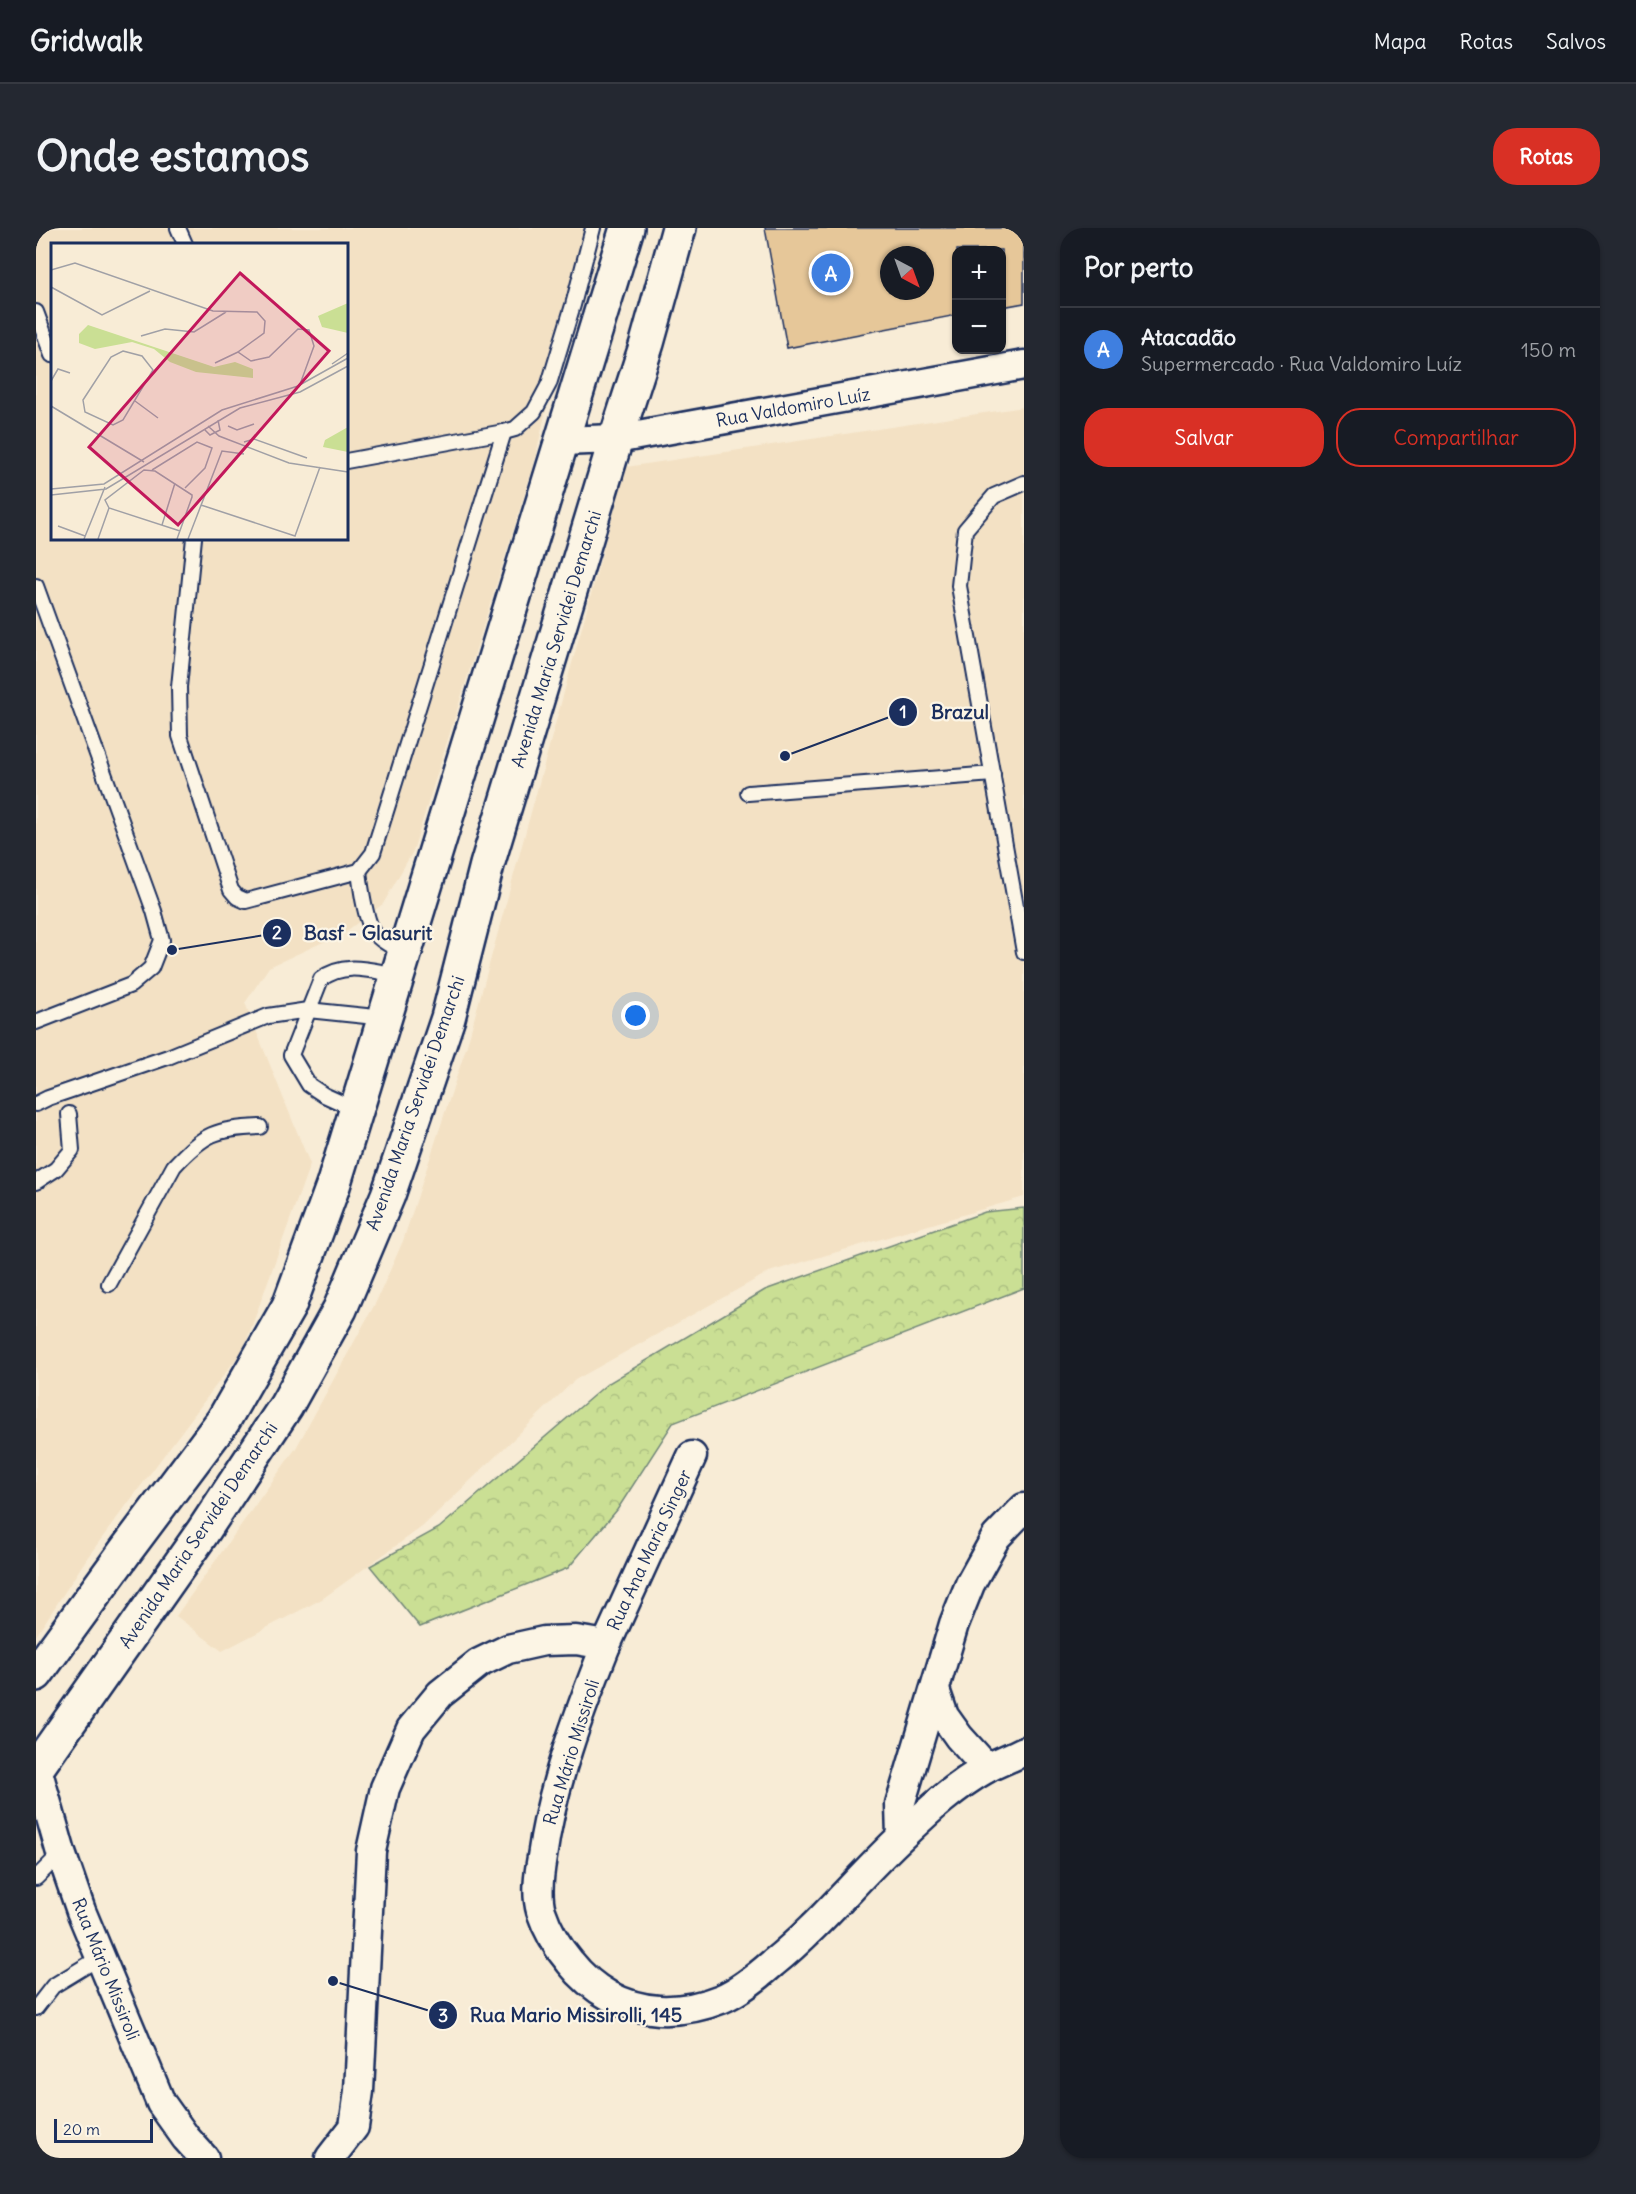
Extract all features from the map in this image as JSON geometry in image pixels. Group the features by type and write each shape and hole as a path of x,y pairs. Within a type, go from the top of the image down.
{"main road":[{"path":"36,1674 224,1421 289,1306 333,1186 357,1110 627,228"},
{"name":"Avenida Maria Servidei Demarchi","path":"36,1766 202,1533 273,1426 340,1309 388,1195 448,1018 487,865 647,343 679,228"}],"street":[{"name":"Rua Valdomiro Luíz","path":"561,441 616,439 1024,365"},
{"name":"Rua Ana Maria Singer","path":"606,1645 692,1456"},
{"path":"901,1836 900,1805 954,1624 970,1584 996,1537 1024,1508"},
{"path":"330,2158 354,2127 359,2091 371,1851 385,1788 411,1729 440,1694 479,1663 508,1649 544,1641 576,1640 606,1645"},
{"name":"Rua Mário Missiroli","path":"606,1645 584,1700 562,1768 543,1847 539,1894 541,1911 557,1946 571,1964 603,1993 634,2006 649,2009 686,2009 723,1998 743,1987 783,1955 901,1836 957,1788 987,1768 1024,1751"},
{"path":"935,1690 944,1716 958,1737 987,1768"},
{"name":"Rua Mário Missiroli","path":"36,1766 61,1853 99,1958 162,2103 186,2138 204,2158"}],"lane":[{"path":"178,228 185,243"},
{"path":"348,461 504,432 515,429 534,412 549,384 593,228"},
{"path":"36,312 51,352"},
{"path":"194,540 179,687 180,735 231,890 237,897 246,901 359,871 373,853 504,432"},
{"path":"1024,483 994,496 965,530 959,586 1024,952"},
{"path":"36,586 154,911 162,940 151,968 131,985 36,1022"},
{"path":"748,793 993,774"},
{"path":"359,871 367,912 374,933 388,945 402,963"},
{"path":"357,1110 324,1095 309,1085 291,1055 321,979 337,969 347,967 402,963"},
{"path":"36,1104 168,1056 267,1016 308,1010 385,1018"},
{"path":"36,1182 56,1169 72,1150 69,1114"},
{"path":"109,1284 174,1166 188,1151 206,1137 231,1128 260,1127"},
{"path":"36,1878 61,1853"},
{"path":"36,2008 53,1986 99,1958"}],"shaded area":[{"path":"36,228 587,228 534,464 413,851 383,904 345,932 269,967 245,1003 310,1164 244,1348 87,1558 36,1636"},
{"path":"1024,407 1024,1197 769,1272 575,1380 422,1527 322,1599 222,1651 176,1616 296,1448 376,1302 403,1241 467,1045 626,467"}],"green space":[{"path":"1024,1208 1024,1288 673,1423 617,1510 568,1568 420,1627 370,1566 439,1528 607,1384 765,1290 985,1212"}],"building":[{"path":"765,228 1024,228 1024,303 1006,306 1006,246 952,246 952,316 787,348"}],"place":[{"name":"Atacadão","path":"831,273"},
{"name":"Brazul","path":"785,756"},
{"name":"Basf - Glasurit","path":"172,950"},
{"name":"Rua Mario Missirolli, 145","path":"333,1981"}]}
